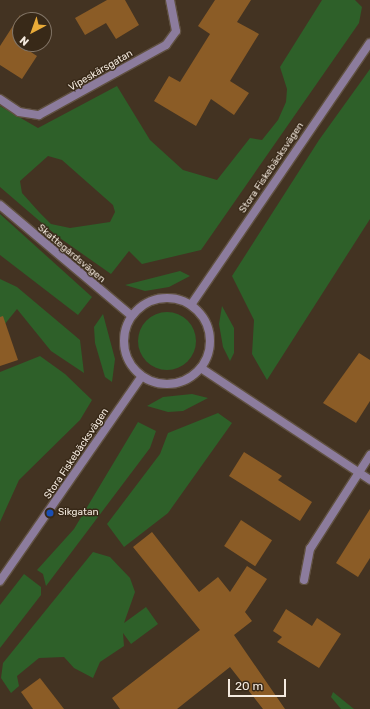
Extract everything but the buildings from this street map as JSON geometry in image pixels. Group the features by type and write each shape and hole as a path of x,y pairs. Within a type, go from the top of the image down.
{"street":[{"name":"Vipeskärsgatan","path":"0,99 20,112 39,115 166,45 176,31 170,0"},
{"name":"Stora Fiskebäcksvägen","path":"191,305 370,43"},
{"name":"Skattegårdsvägen","path":"0,205 132,316"},
{"path":"170,298 191,305 209,330 210,350 201,368 189,379 173,384 157,383 142,376 131,366 124,344 132,316 156,299 170,298"},
{"path":"201,368 370,480"},
{"name":"Stora Fiskebäcksvägen","path":"0,581 142,376"},
{"path":"304,580 310,549 370,455"}],"green space":[{"path":"322,0 355,0 362,7 359,23 201,250 142,264 129,251 111,274 57,236 0,187 0,106 38,128 117,86 150,140 183,170 217,180 250,138 262,140 278,120 286,102 287,89 280,67","holes":["48,156 62,160 113,205 115,212 110,222 70,228 51,224 22,193 20,181"]},
{"path":"370,69 370,219 267,380 252,354 254,320 232,276 319,140"},
{"path":"0,214 92,297 78,315 0,255"},
{"path":"180,271 190,276 169,287 145,291 125,285"},
{"path":"0,279 17,287 80,340 84,373 51,351 17,309 0,330"},
{"path":"222,306 234,328 234,353 230,361 223,347 219,324"},
{"path":"161,312 173,312 188,320 196,335 196,347 188,362 173,370 161,370 146,362 138,347 138,335 146,320"},
{"path":"103,314 115,359 112,382 105,377 95,343 94,327"},
{"path":"40,356 65,374 92,400 80,420 19,480 0,522 0,372"},
{"path":"192,394 208,398 183,411 168,412 147,406 163,397"},
{"path":"218,413 232,423 168,513 124,547 107,524 160,454 168,433"},
{"path":"138,422 156,431 150,448 46,586 43,574 37,570 74,529"},
{"path":"93,552 110,557 130,578 135,592 124,623 146,607 158,624 131,644 123,633 124,646 100,662 93,678 74,668 64,657 39,658 17,676 19,686 11,693 1,678 3,663"},
{"path":"24,574 41,587 41,595 0,648 0,605"},
{"path":"333,692 354,709 341,709 331,697"}],"place":[{"name":"Sikgatan","path":"50,513"}]}
